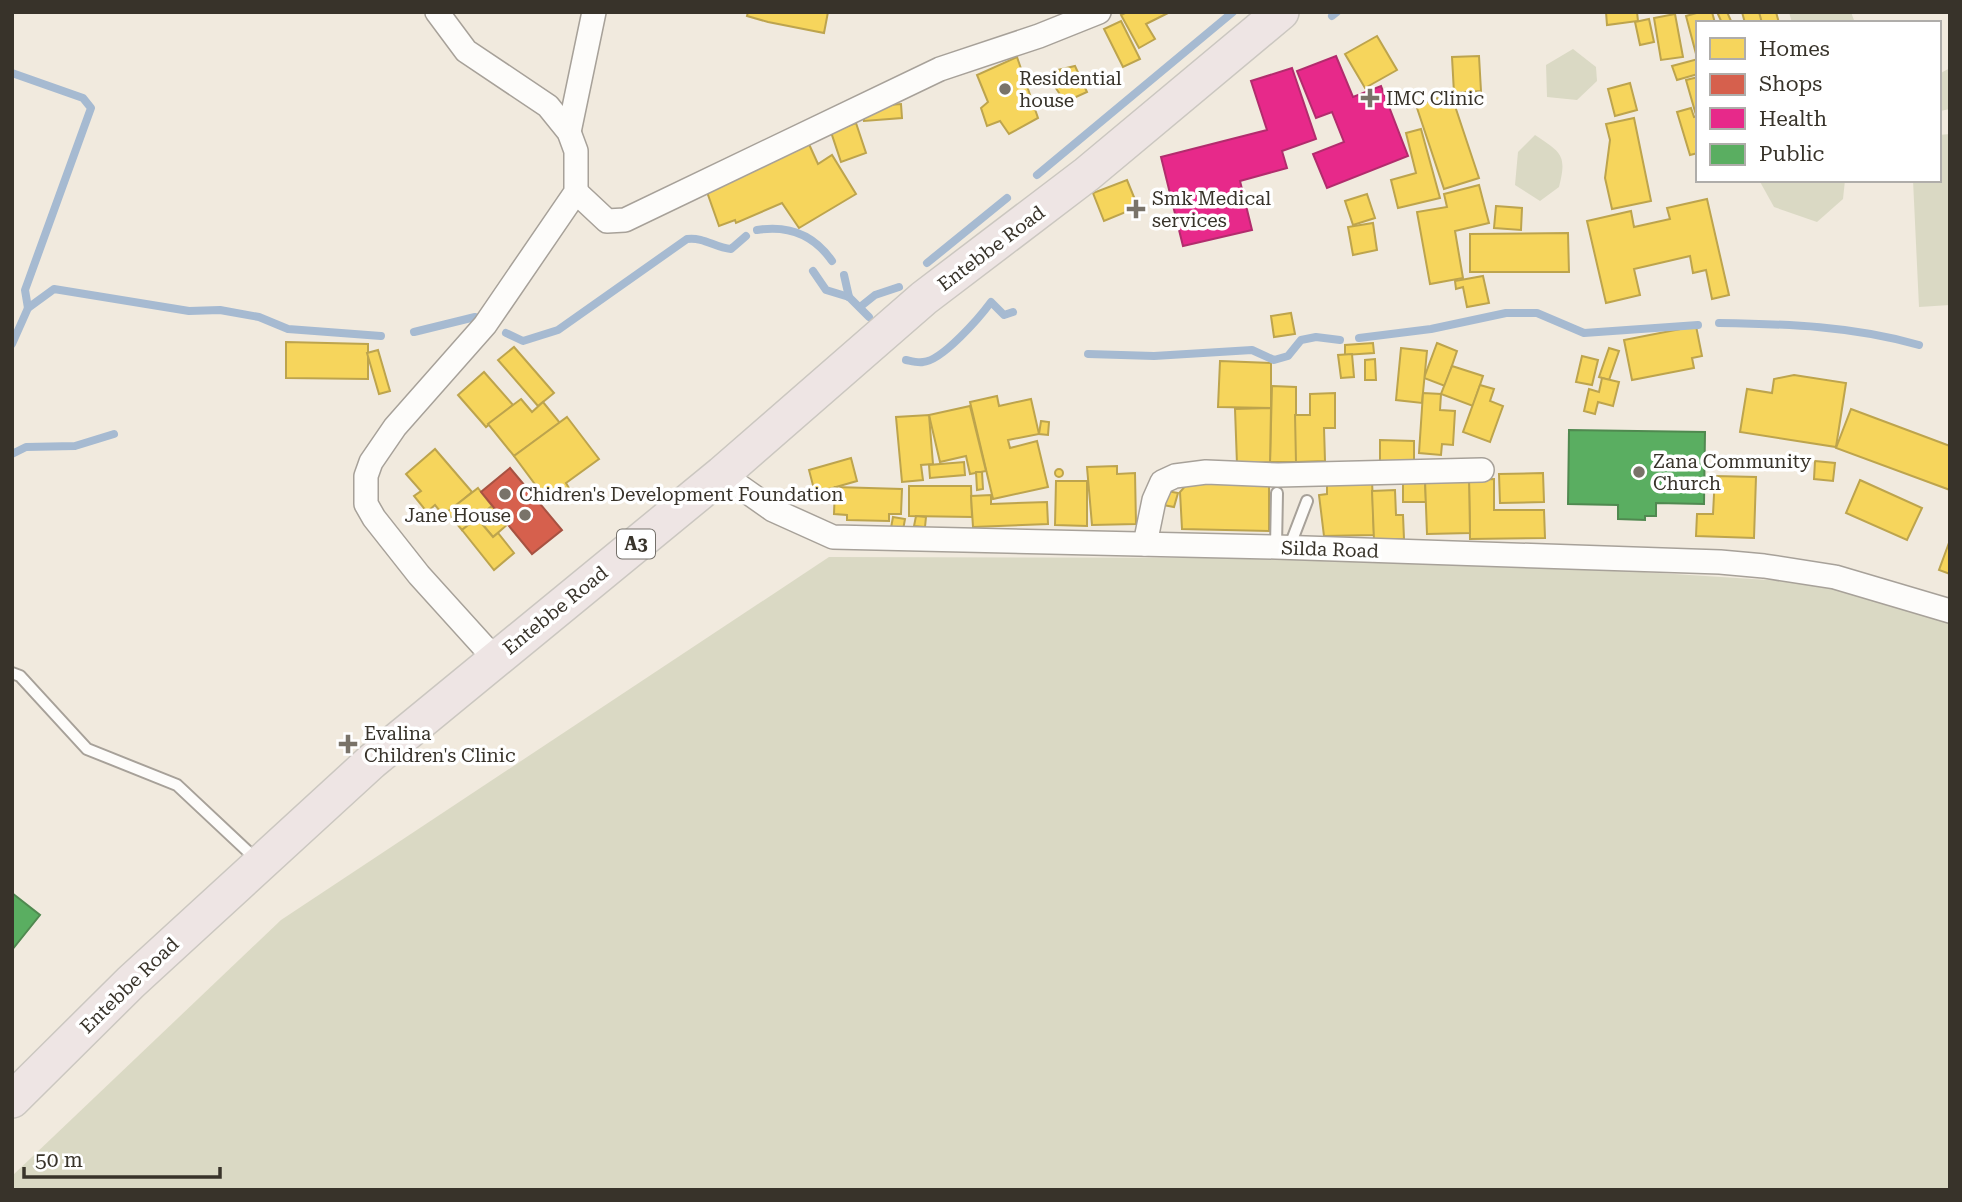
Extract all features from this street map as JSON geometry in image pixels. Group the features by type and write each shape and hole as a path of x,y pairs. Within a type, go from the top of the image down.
{"main road":[{"name":"Entebbe Road","path":"12,1100 131,982 371,762 722,474 924,298 1087,174 1281,12"}],"street":[{"path":"437,12 466,51 548,106 569,132 576,151 576,192 485,325 394,427 371,462 366,476 366,504 374,518 419,575 495,659"},
{"path":"569,132 594,12"},
{"path":"576,192 607,221 625,220 940,69 1039,36 1099,12"},
{"path":"1145,544 1154,499 1162,482 1175,476 1206,472 1278,475 1482,470"},
{"name":"Silda Road","path":"722,474 773,510 833,537 1282,548 1764,566 1835,577 1950,611"}],"lane":[{"path":"1277,493 1282,548"},
{"path":"1282,548 1307,500"},
{"path":"12,673 20,676 87,749 177,785 259,862"}],"green space":[{"path":"1789,12 1851,12 1854,21 1791,21"},
{"path":"1573,49 1596,67 1597,81 1577,100 1547,97 1546,65"},
{"path":"1950,68 1950,109 1941,111 1941,73"},
{"path":"1950,134 1950,305 1919,307 1913,182 1941,182 1941,135"},
{"path":"1535,135 1557,151 1562,161 1559,187 1540,201 1515,185 1518,152"},
{"path":"1760,182 1845,182 1843,199 1817,222 1774,207"},
{"path":"829,557 1321,558 1564,567 1784,581 1852,589 1950,620 1950,1190 12,1190 12,1176 281,920"}],"building: Homes":[{"path":"748,12 828,12 824,33 768,22 747,16"},
{"path":"1127,12 1170,12 1146,24 1155,39 1139,48 1121,15"},
{"path":"1606,12 1637,12 1638,21 1607,25"},
{"path":"1712,12 1714,21 1696,21 1696,54 1686,16"},
{"path":"1717,12 1727,12 1731,21 1721,21"},
{"path":"1742,12 1763,12 1765,21 1744,21"},
{"path":"1759,12 1776,12 1778,21 1761,21"},
{"path":"1675,14 1683,57 1661,60 1654,18"},
{"path":"1649,19 1654,42 1640,45 1635,22"},
{"path":"1121,21 1140,59 1123,67 1104,29"},
{"path":"1377,36 1397,70 1365,88 1345,54"},
{"path":"1479,56 1481,91 1454,93 1452,57"},
{"name":"Residential house","path":"1017,57 1038,118 1009,134 1000,121 987,126 981,108 988,102 977,75"},
{"path":"1696,60 1696,75 1677,80 1672,66"},
{"name":"Residential house","path":"1075,66 1087,92 1065,102 1050,79 1058,70"},
{"path":"1696,78 1696,115 1686,80"},
{"path":"1630,83 1637,110 1615,116 1608,89"},
{"path":"1451,94 1479,178 1444,189 1416,105"},
{"path":"901,104 902,118 864,121 863,107"},
{"path":"1691,108 1696,116 1696,154 1690,155 1677,112"},
{"path":"1634,118 1651,201 1612,209 1605,178 1610,140 1606,124"},
{"path":"856,123 866,153 841,162 831,132"},
{"path":"1421,129 1440,198 1398,208 1391,180 1416,173 1406,133"},
{"path":"808,142 818,164 832,155 856,194 799,228 782,203 736,223 735,220 719,226 707,192"},
{"path":"1127,180 1138,207 1104,221 1093,193"},
{"path":"1479,185 1489,223 1455,231 1463,278 1430,284 1417,212 1447,207 1444,194"},
{"path":"1367,194 1375,218 1353,225 1345,201"},
{"path":"1707,199 1729,295 1712,299 1706,270 1693,273 1690,256 1634,269 1640,295 1606,303 1587,221 1631,211 1634,227 1670,219 1667,208"},
{"path":"1496,206 1522,208 1521,230 1494,228"},
{"path":"1373,223 1377,250 1353,255 1348,227"},
{"path":"1568,233 1569,272 1470,272 1470,234"},
{"path":"1483,276 1489,303 1467,307 1463,287 1456,289 1455,281"},
{"path":"1291,313 1295,334 1274,337 1271,316"},
{"path":"1696,326 1702,356 1692,358 1694,368 1632,380 1624,340"},
{"path":"286,342 368,344 368,379 286,378"},
{"path":"1373,343 1374,353 1345,355 1345,345"},
{"path":"1437,343 1457,351 1445,386 1424,378"},
{"path":"514,347 554,393 538,406 498,360"},
{"path":"1401,348 1427,351 1422,403 1396,400"},
{"path":"1609,348 1619,351 1609,380 1599,377"},
{"path":"378,350 390,391 379,394 367,353"},
{"path":"1352,354 1354,377 1341,378 1338,355"},
{"path":"1582,356 1598,360 1592,385 1576,382"},
{"path":"1375,359 1376,380 1365,380 1365,360"},
{"path":"1220,361 1271,363 1271,408 1218,407"},
{"path":"1452,366 1483,376 1473,406 1441,394"},
{"path":"484,372 513,405 486,427 458,395"},
{"path":"1794,375 1846,383 1836,447 1740,432 1747,389 1772,393 1774,379"},
{"path":"1602,378 1619,382 1613,406 1598,402 1595,414 1584,411 1589,389 1599,392"},
{"path":"1480,385 1494,389 1490,401 1503,406 1490,442 1463,432"},
{"path":"1272,386 1296,387 1296,462 1270,462"},
{"path":"1335,393 1335,428 1324,428 1325,461 1296,462 1295,415 1310,415 1310,394"},
{"path":"1423,393 1441,394 1440,410 1455,411 1453,445 1442,444 1441,455 1419,453"},
{"path":"997,396 999,406 1031,399 1039,434 1008,440 1010,448 1037,441 1048,487 993,499 970,402"},
{"path":"521,399 532,412 543,402 560,423 514,456 488,424"},
{"path":"970,406 986,471 970,474 966,456 940,462 929,415"},
{"path":"1271,408 1270,462 1237,464 1235,409"},
{"path":"1851,409 1950,446 1950,490 1836,448"},
{"path":"929,415 933,464 921,465 923,480 902,482 896,417"},
{"path":"567,417 599,459 566,483 569,488 549,503 514,456"},
{"path":"1041,421 1049,422 1048,435 1039,434"},
{"path":"1380,440 1414,441 1414,463 1380,463"},
{"path":"435,449 472,492 444,516 435,505 427,512 414,496 421,491 406,474"},
{"path":"851,458 857,481 815,493 809,470"},
{"path":"1815,461 1835,463 1833,481 1814,479"},
{"path":"964,462 965,475 930,478 929,465"},
{"path":"1117,466 1117,474 1135,473 1136,524 1092,525 1087,467"},
{"path":"1059,469 1063,473 1059,477 1055,473"},
{"path":"976,472 982,472 983,489 977,490"},
{"path":"1543,473 1544,502 1500,503 1499,474"},
{"path":"1219,474 1269,477 1269,531 1182,529 1180,492 1187,484 1215,484"},
{"path":"1715,476 1756,477 1754,538 1696,536 1697,514 1713,514"},
{"path":"1372,479 1374,535 1324,536 1319,495 1327,494 1327,480"},
{"path":"1403,479 1425,480 1426,502 1403,502"},
{"path":"1494,479 1494,510 1544,510 1545,538 1470,539 1469,480"},
{"path":"1425,480 1469,480 1470,533 1427,534"},
{"path":"1860,480 1922,508 1907,540 1846,513"},
{"path":"1056,481 1087,481 1087,526 1055,525"},
{"path":"909,486 971,486 972,517 909,516"},
{"path":"835,487 902,489 901,514 889,514 889,521 847,520 847,515 834,514"},
{"path":"478,488 492,506 462,530 447,512"},
{"path":"1395,490 1396,515 1403,515 1404,539 1374,540 1372,491"},
{"path":"1167,491 1178,493 1174,507 1163,505"},
{"path":"991,495 991,504 1047,502 1048,524 973,527 971,496"},
{"path":"492,506 508,524 493,537 477,518"},
{"path":"916,516 926,517 925,527 914,526"},
{"path":"893,517 905,519 903,530 891,528"},
{"path":"477,518 493,537 498,533 514,553 494,570 462,530"},
{"path":"1950,540 1950,574 1939,570"}],"building: Shops":[{"name":"Jane House","path":"510,468 562,530 532,554 481,492"}],"building: Health":[{"path":"1336,56 1353,97 1381,86 1408,156 1327,188 1313,154 1344,142 1332,112 1316,118 1297,71"},
{"path":"1292,68 1316,139 1282,151 1287,168 1240,181 1252,230 1183,246 1161,157 1267,130 1251,81"}],"building: Public":[{"path":"1569,430 1705,432 1704,504 1656,503 1656,516 1645,516 1645,520 1618,519 1618,505 1568,504"},
{"path":"12,893 40,915 12,950"}],"waterway":[{"path":"1037,175 1233,12"},
{"path":"1332,16 1337,12"},
{"path":"12,73 83,98 91,108 25,290 28,308 12,344"},
{"path":"927,263 1007,198"},
{"path":"757,230 779,229 809,238 832,261"},
{"path":"506,333 523,341 558,330 687,239 699,239 731,249 746,236"},
{"path":"813,271 826,290 849,297 869,317"},
{"path":"844,275 849,297"},
{"path":"860,307 875,295 899,287"},
{"path":"28,308 54,289 189,311 220,310 259,317 288,329 381,336"},
{"path":"906,360 923,362 940,354 960,337 991,302 1004,315 1013,312"},
{"path":"1359,338 1431,329 1506,313 1537,313 1584,333 1698,325"},
{"path":"414,332 475,317"},
{"path":"1719,323 1795,325 1845,330 1919,345"},
{"path":"1088,354 1154,356 1252,350 1274,360 1288,356 1301,340 1316,337 1340,340"},
{"path":"12,454 26,447 75,446 114,434"}],"place":[{"name":"Residential house","path":"1005,89"},
{"name":"IMC Clinic","path":"1370,98"},
{"name":"Smk Medical services","path":"1136,209"},
{"name":"Zana Community Church","path":"1639,472"},
{"name":"Chidren's Development Foundation","path":"505,494"},
{"name":"Jane House","path":"525,515"},
{"name":"Evalina Children's Clinic","path":"348,744"}]}
